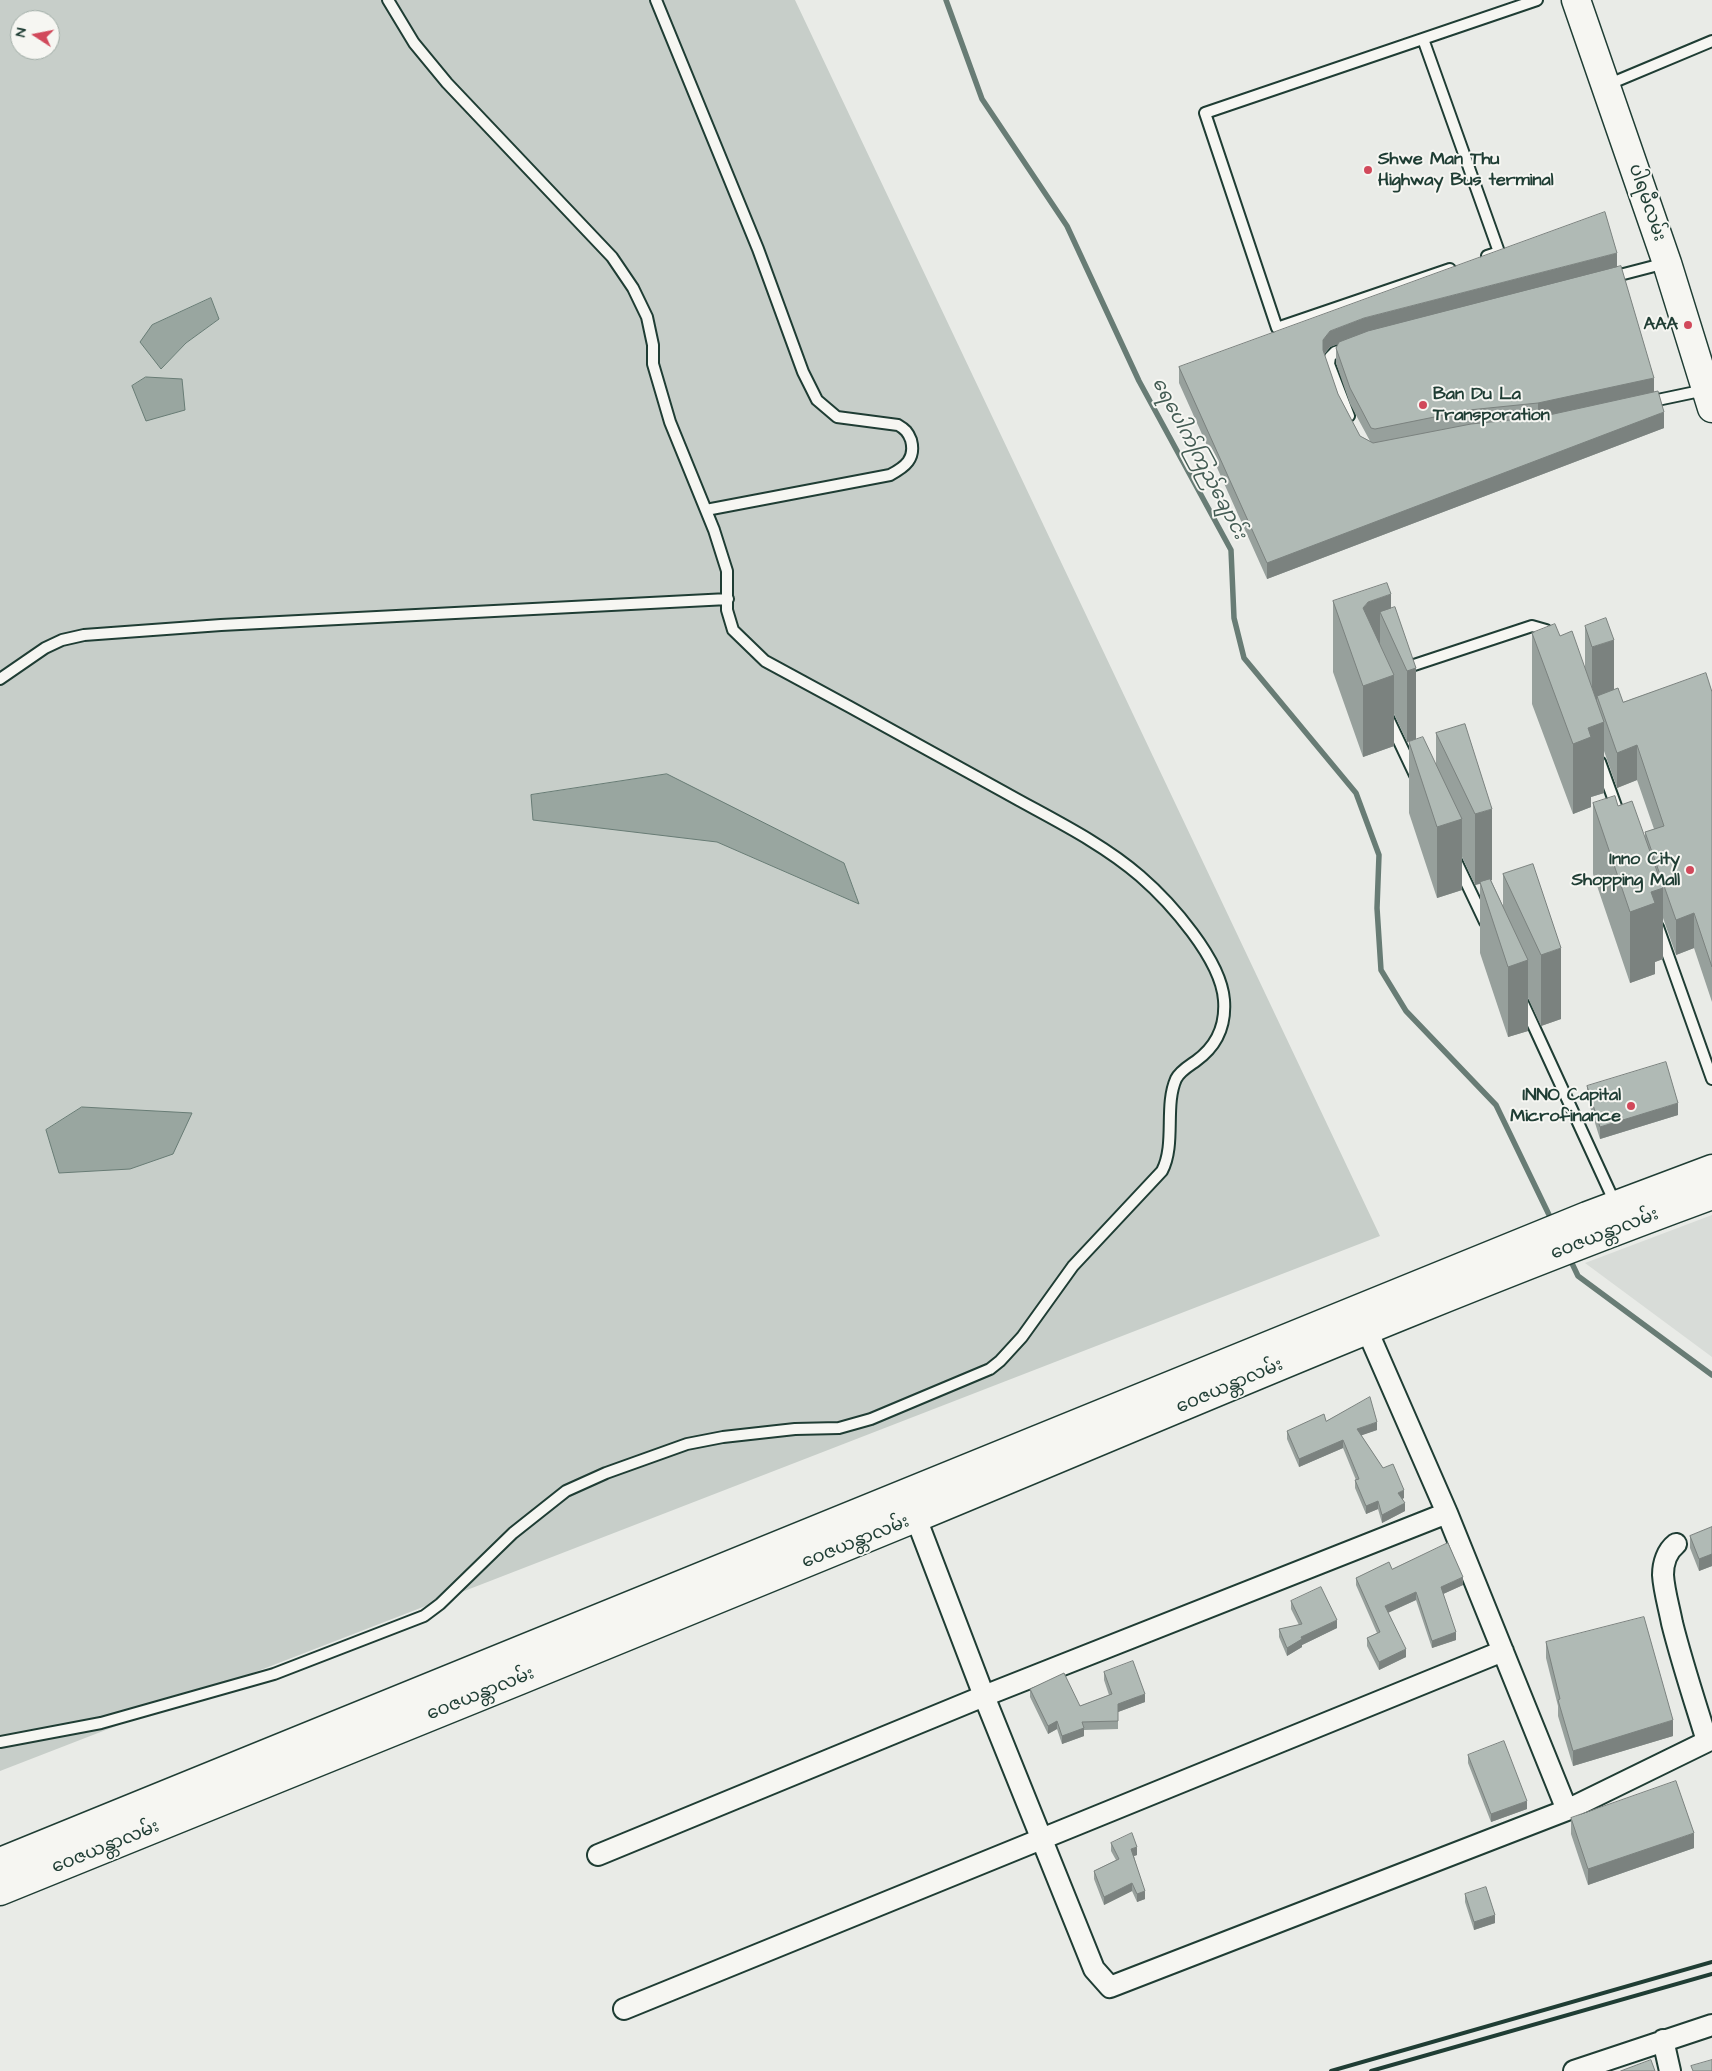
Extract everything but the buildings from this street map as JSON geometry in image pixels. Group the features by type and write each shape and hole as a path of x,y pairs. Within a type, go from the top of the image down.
{"main road":[{"name":"ပါရမီလမ်း","path":"1576,0 1666,262 1709,399"},
{"name":"ဝေဇယန္တာလမ်း","path":"0,1862 1621,1215 1712,1169"},
{"name":"ဝေဇယန္တာလမ်း","path":"1621,1215 1712,1194"},
{"name":"ဝေဇယန္တာလမ်း","path":"0,1891 916,1518 1367,1330 1529,1252"}],"street":[{"path":"1367,1330 1447,1512 1567,1810"},
{"path":"598,1855 984,1696 1447,1512"},
{"path":"916,1518 984,1696 1094,1969 1110,1987 1567,1810 1709,1740 1680,1654 1665,1593 1664,1561 1671,1548 1676,1544"},
{"path":"624,2009 1503,1651"},
{"path":"1574,2071 1712,2025"},
{"path":"1663,2040 1670,2071"}],"lane":[{"path":"0,1742 101,1724 274,1674 424,1616 440,1604 513,1533 566,1491 606,1473 687,1444 795,1429 839,1428 854,1424 871,1419 990,1368 1000,1361 1018,1342 1073,1266 1162,1171 1167,1157 1176,1081 1180,1073 1214,1046 1220,1029 1224,1000 1219,982 1209,960 1178,913 1140,875 1100,847 893,730 765,661 733,630 727,610 727,571 706,510 670,422 654,364 651,331 647,317 633,288 612,257 447,83 414,43 388,0"},
{"path":"656,0 758,249 803,372 817,400 837,417 903,428 907,431 913,451 911,459 904,468 890,475 706,510"},
{"path":"1462,264 1277,328 1205,113 1537,0"},
{"path":"1423,39 1500,252 1481,258"},
{"path":"1605,85 1712,41"},
{"path":"1601,279 1666,262"},
{"path":"1353,424 1344,407 1329,364 1330,357 1335,352 1358,343"},
{"path":"1641,404 1709,399"},
{"path":"0,679 45,648 62,640 84,635 221,625 728,599"},
{"path":"1388,673 1532,626 1546,630 1558,645"},
{"path":"1383,706 1421,787"},
{"path":"1598,755 1621,820"},
{"path":"1451,850 1489,932"},
{"path":"1653,912 1712,1079"},
{"path":"1519,994 1621,1215"}],"shaded area":[{"path":"0,0 795,0 1380,1236 0,1771","holes":["211,298 219,319 186,343 161,369","717,842 844,863 858,903"]},
{"path":"211,298 219,319 186,343 161,369 140,342 152,325"},
{"path":"146,377 182,379 185,410 146,421 132,386"},
{"path":"667,774 844,863 859,904 717,842 533,820 531,795"},
{"path":"82,1107 192,1113 173,1154 130,1169 59,1173 46,1130"},
{"path":"1712,1215 1712,1357 1585,1263"}],"waterway":[{"name":"ရေပေါက်ကြည်ချောင်း","path":"946,0 982,99 1067,226 1139,381 1231,550 1234,618 1244,658 1356,793 1379,855 1377,908 1381,970 1406,1011 1496,1105 1552,1221"},
{"name":"ရေပေါက်ကြည်ချောင်း","path":"1569,1257 1578,1276 1712,1375"}],"railway":[{"path":"1331,2071 1712,1962"},
{"path":"1371,2071 1712,1974"}],"place":[{"name":"Shwe Man Thu Highway Bus terminal","path":"1368,170"},
{"name":"AAA","path":"1688,325"},
{"name":"Ban Du La Transporation","path":"1423,405"},
{"name":"Inno City Shopping Mall","path":"1690,870"},
{"name":"INNO Capital Microfinance","path":"1631,1106"}]}
